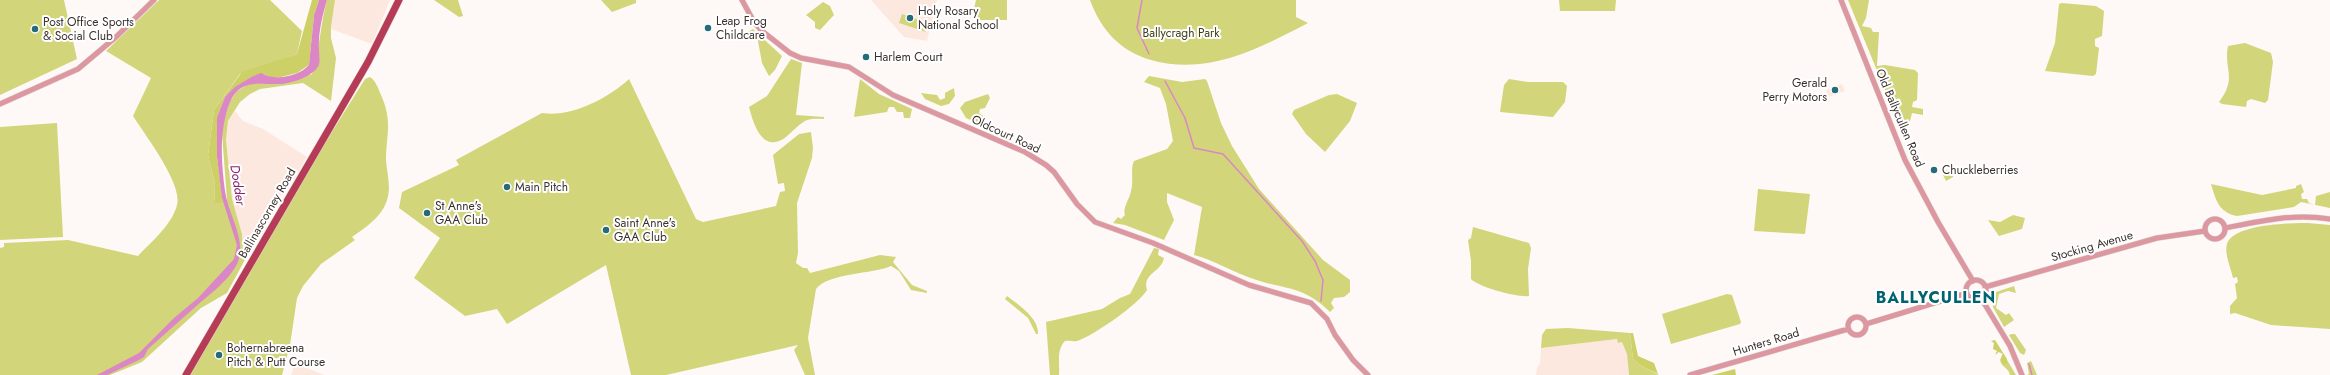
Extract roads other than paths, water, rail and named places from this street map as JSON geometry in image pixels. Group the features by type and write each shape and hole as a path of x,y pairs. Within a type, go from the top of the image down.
{"main road":[{"name":"Ballinascorney Road","path":"186,375 368,62 399,0"}],"street":[{"path":"0,104 78,69 116,37 154,0"},
{"name":"Oldcourt Road","path":"742,0 758,27 790,53 801,58 849,67 893,95 1025,152 1046,165 1054,172 1077,204 1095,222 1153,243 1250,285 1310,303 1327,319 1335,335 1353,360 1368,375"},
{"name":"Old Ballycullen Road","path":"1841,0 1905,160 1934,216 1973,281"},
{"name":"Stocking Avenue","path":"1985,287 2157,238 2205,231 2210,238 2216,239 2223,234 2224,228 2282,217 2305,216 2330,218"},
{"path":"2205,231 2208,222 2213,219 2219,220 2224,228"},
{"path":"1973,281 1979,281 1985,287 1985,294 1981,298 1972,299 1966,293 1968,285 1973,281"},
{"name":"Hunters Road","path":"1866,324 1966,293"},
{"path":"1981,298 2010,346 2022,375"},
{"name":"Hunters Road","path":"1854,317 1863,319 1866,324 1864,332 1859,335 1851,333 1848,329 1849,320 1854,317"},
{"name":"Hunters Road","path":"1690,375 1848,329"}],"waterway":[{"path":"1142,0 1137,28 1149,54"},
{"path":"1165,81 1185,118 1194,148 1223,154 1302,241 1315,261 1323,280 1321,301"},
{"path":"2029,364 2032,375"}],"place":[{"name":"Holy Rosary National School","path":"910,18"},
{"name":"Leap Frog Childcare","path":"708,28"},
{"name":"Post Office Sports & Social Club","path":"35,29"},
{"name":"Harlem Court","path":"866,57"},
{"name":"Gerald Perry Motors","path":"1835,90"},
{"name":"Chuckleberries","path":"1934,170"},
{"name":"Main Pitch","path":"507,187"},
{"name":"St Anne's GAA Club","path":"427,213"},
{"name":"Saint Anne's GAA Club","path":"606,230"},
{"name":"Bohernabreena Pitch & Putt Course","path":"219,355"}],"district":[{"name":"BALLYCULLEN","path":"1936,297"}],"park label":[{"name":"Ballycragh Park","path":"1181,33"}],"water label":[{"name":"Dodder","path":"238,185"}]}
